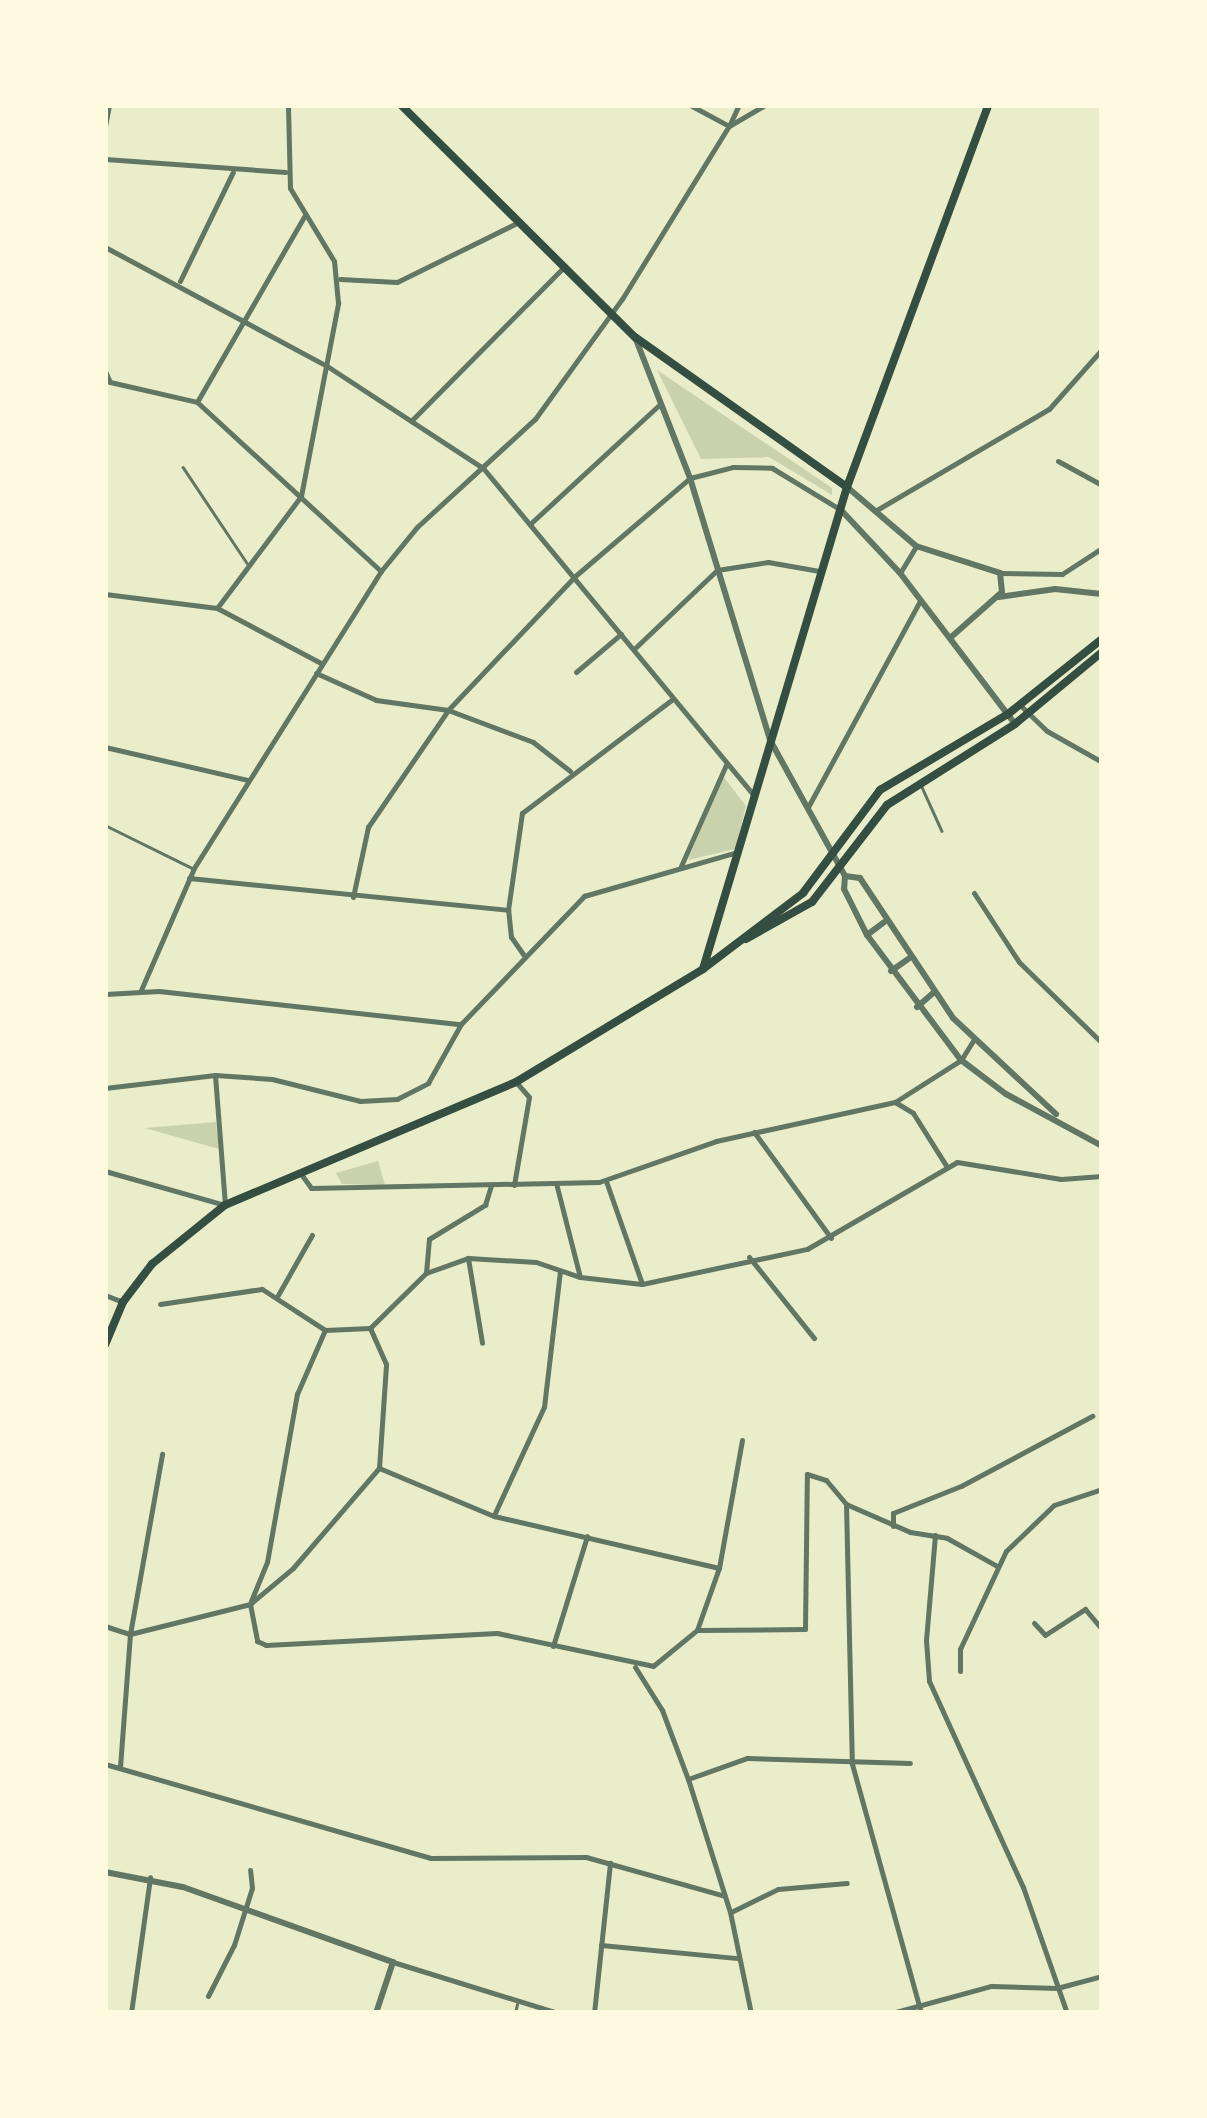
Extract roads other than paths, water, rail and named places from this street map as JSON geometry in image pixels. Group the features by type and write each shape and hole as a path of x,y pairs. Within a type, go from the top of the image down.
{"main road":[{"path":"400,105 635,337 847,488"},
{"path":"702,968 740,852 819,571 988,105"},
{"path":"746,939 803,894 880,790 1020,706 1102,639"},
{"path":"105,1345 123,1302 186,1230 226,1205 516,1082 812,902 843,872 879,814 920,781 1015,724 1102,652"}],"street":[{"path":"105,126 109,105"},
{"path":"217,608 301,496 328,366 340,279 287,172 288,105"},
{"path":"690,105 729,126"},
{"path":"141,990 194,868 382,570 417,527 536,419 612,314 739,105"},
{"path":"729,126 765,105"},
{"path":"105,159 287,172"},
{"path":"180,282 234,171"},
{"path":"197,402 242,316 305,215"},
{"path":"340,279 397,282 517,223"},
{"path":"105,246 180,282 328,366 484,468 754,796"},
{"path":"411,421 564,268"},
{"path":"635,337 690,478 770,740 843,872 844,889 867,935 916,1006 961,1060 1006,1094 1060,1118"},
{"path":"873,512 1049,409 1102,349"},
{"path":"105,371 110,382 197,402 382,570"},
{"path":"530,524 660,404"},
{"path":"1058,461 1102,485"},
{"path":"353,897 368,827 448,710 574,577 690,478 733,467 772,468 841,510 900,573 1015,724"},
{"path":"847,488 916,546 1000,573 1062,574 1102,548"},
{"path":"900,573 916,546"},
{"path":"634,649 717,570 768,562 819,571"},
{"path":"950,638 998,598 1004,586 1000,573"},
{"path":"998,598 1055,589 1102,594"},
{"path":"105,594 217,608 321,663"},
{"path":"807,809 920,601"},
{"path":"576,672 621,634"},
{"path":"316,674 376,700 448,710 533,742 570,772"},
{"path":"523,954 511,937 508,910 522,813 570,772 673,699"},
{"path":"1020,706 1102,762"},
{"path":"105,746 248,780"},
{"path":"681,866 726,766"},
{"path":"105,1088 215,1075 272,1079 360,1101 397,1099 437,1074 461,1024 523,954 584,896 740,852"},
{"path":"843,872 860,878 908,958 974,1039 1060,1118 1102,1146"},
{"path":"189,878 508,910"},
{"path":"974,893 1019,962 1102,1043"},
{"path":"867,935 884,922"},
{"path":"892,971 908,958"},
{"path":"105,994 141,990 461,1024"},
{"path":"916,1006 933,993"},
{"path":"301,1174 312,1188 606,1181 754,1132 895,1102 961,1060 974,1039"},
{"path":"105,1171 226,1205 215,1075"},
{"path":"514,1185 528,1097 516,1082"},
{"path":"895,1102 910,1110 947,1167"},
{"path":"754,1132 831,1238"},
{"path":"160,1304 232,1289 278,1296 325,1330 370,1328 426,1273 468,1258 536,1262 580,1277 642,1284 750,1256 807,1248 831,1238 947,1167 972,1160 1060,1179 1102,1176"},
{"path":"606,1181 642,1284"},
{"path":"556,1183 580,1277"},
{"path":"426,1273 430,1239 485,1204 491,1185"},
{"path":"278,1296 312,1235"},
{"path":"750,1256 814,1338"},
{"path":"468,1258 482,1342"},
{"path":"494,1516 544,1407 560,1271"},
{"path":"105,1295 123,1302"},
{"path":"105,1626 130,1634 250,1604 293,1568 379,1468 386,1364 370,1328"},
{"path":"325,1330 297,1394 267,1562 250,1604 256,1641 270,1646 497,1632 635,1667 653,1666 697,1630 719,1568 742,1440"},
{"path":"893,1526 893,1512 960,1486 1092,1416"},
{"path":"120,1767 130,1634 162,1454"},
{"path":"379,1468 494,1516 719,1568"},
{"path":"697,1630 805,1629 807,1474 826,1480 846,1504 893,1526 935,1535 997,1566"},
{"path":"960,1671 960,1650 997,1566 1044,1511 1102,1489"},
{"path":"846,1504 852,1764 922,2013"},
{"path":"935,1535 926,1640 930,1681 1023,1887 1067,2013"},
{"path":"552,1646 588,1536"},
{"path":"1034,1623 1044,1635 1082,1608 1102,1629"},
{"path":"635,1667 662,1710 688,1779 730,1912 751,2013"},
{"path":"688,1779 747,1758 910,1763"},
{"path":"105,1764 431,1858 569,1856 610,1863 725,1896"},
{"path":"594,2013 610,1863"},
{"path":"208,1996 225,1970 244,1907 250,1870"},
{"path":"105,1872 150,1878 244,1907 393,1962 558,2013"},
{"path":"130,2013 150,1878"},
{"path":"730,1912 778,1888 847,1883"},
{"path":"601,1945 738,1958"},
{"path":"376,2013 393,1962"},
{"path":"892,2013 1008,1983 1057,1988 1102,1976"}],"lane":[{"path":"183,467 248,563"},
{"path":"920,781 942,831"},
{"path":"105,825 194,868"},
{"path":"515,2013 518,2003"}]}
